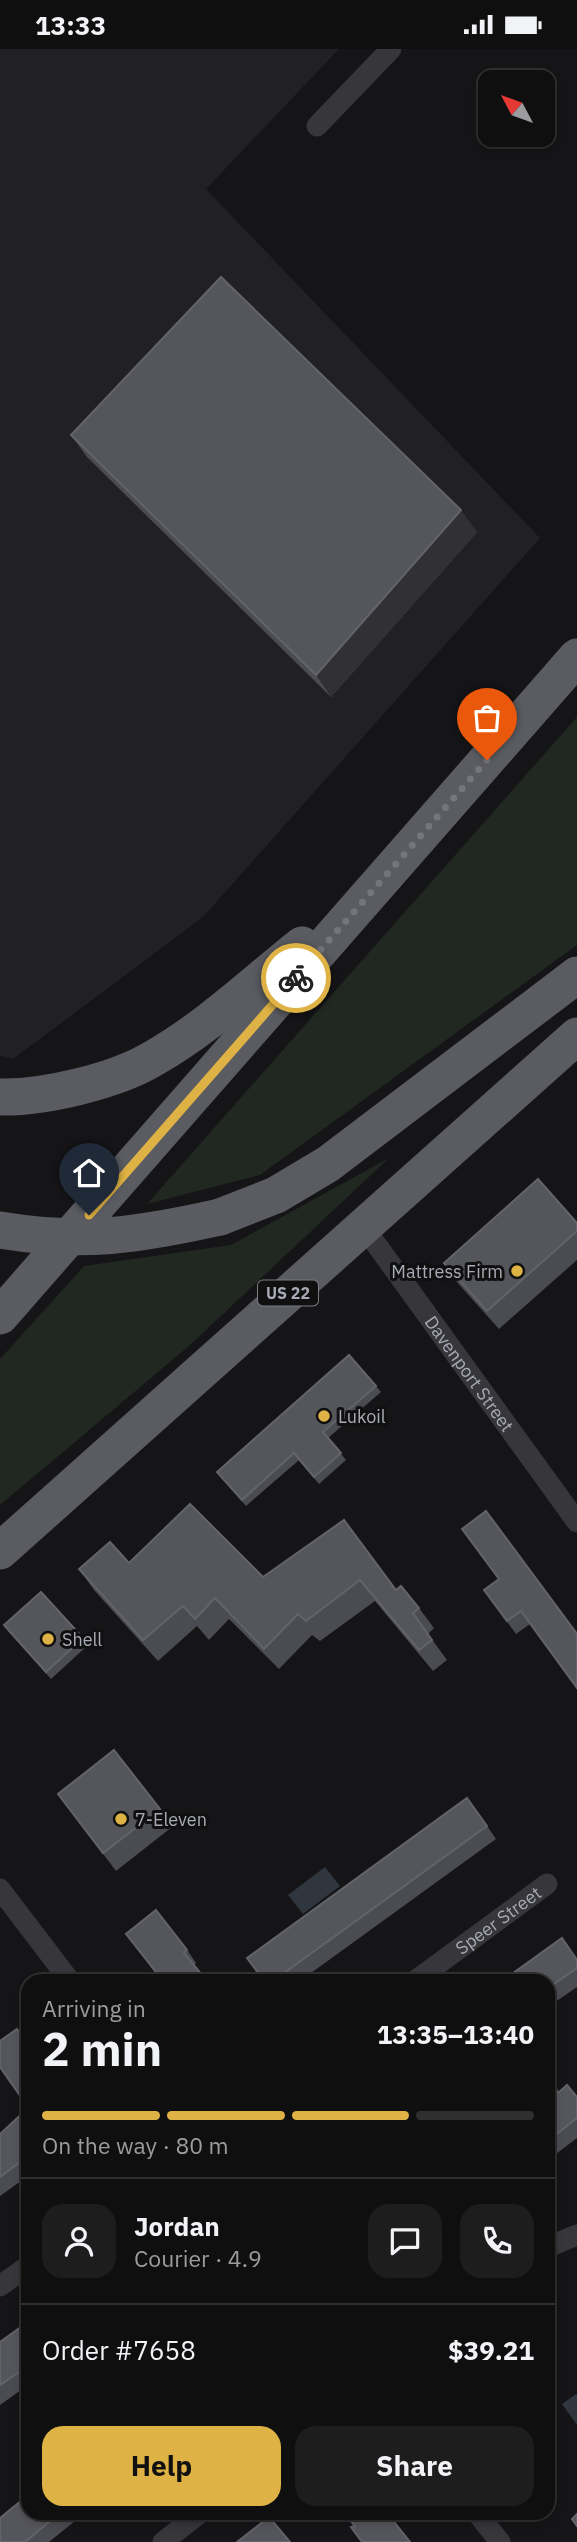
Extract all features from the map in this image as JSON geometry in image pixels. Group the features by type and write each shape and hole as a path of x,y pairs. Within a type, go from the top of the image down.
{"highway":[{"path":"0,1316 577,657"},
{"path":"0,1097 15,1097 91,1083 153,1059 217,1013 379,882"},
{"path":"0,1230 37,1235 111,1238 220,1217 276,1195 328,1164 577,975"},
{"name":"US 22","path":"0,1551 577,1036"}],"street":[{"path":"317,126 390,49"},
{"name":"Davenport Street","path":"363,1226 577,1522"},
{"name":"Speer Street","path":"425,1974 547,1884"},
{"path":"0,1889 65,1974"},
{"path":"555,2244 577,2235"},
{"path":"0,2286 21,2271"},
{"path":"163,2542 191,2520"},
{"path":"482,2520 499,2542"}],"shaded area":[{"path":"0,49 339,49 206,189 540,538 203,917 13,1059 0,1056"},
{"path":"577,717 577,945 260,1175 147,1204"},
{"path":"389,1158 189,1346 0,1505 0,1359 84,1266 231,1245"},
{"path":"325,1867 340,1886 303,1914 288,1895"},
{"path":"577,2395 577,2425 562,2404"}],"building":[{"path":"221,277 461,510 316,675 71,435"},
{"name":"Mattress Firm","path":"538,1179 577,1223 577,1231 487,1311 444,1263"},
{"name":"Lukoil","path":"349,1355 376,1386 323,1432 341,1453 314,1477 294,1453 242,1500 217,1472"},
{"path":"190,1504 263,1577 344,1520 396,1590 401,1586 419,1608 413,1613 432,1640 419,1650 360,1580 306,1621 298,1614 264,1649 215,1598 195,1619 183,1606 143,1640 79,1569 110,1542 129,1563"},
{"path":"486,1511 577,1634 577,1688 521,1611 507,1621 484,1590 499,1579 462,1529"},
{"name":"Shell","path":"41,1592 83,1638 46,1672 4,1625"},
{"name":"7-Eleven","path":"114,1750 160,1809 103,1853 58,1794"},
{"path":"467,1798 487,1826 283,1974 259,1974 247,1958"},
{"path":"156,1910 187,1950 184,1953 201,1974 157,1974 126,1934"},
{"path":"562,1938 577,1960 577,1968 555,1983 555,1974 512,1974"},
{"path":"17,2029 21,2034 21,2097 0,2067 0,2041"},
{"path":"567,2085 577,2097 577,2118 555,2135 556,2089 558,2093"},
{"path":"21,2114 21,2161 0,2177 0,2134"},
{"path":"21,2327 21,2371 0,2385 0,2342"},
{"path":"21,2501 21,2520 52,2520 25,2542 0,2542 0,2518"},
{"path":"265,2520 272,2520 290,2542 237,2542"},
{"path":"350,2520 393,2520 410,2542 362,2542 351,2527 355,2526"}],"way so far":[{"path":"296,978 487,760"}],"place":[{"name":"Mattress Firm","path":"517,1271"},
{"name":"Lukoil","path":"324,1416"},
{"name":"Shell","path":"48,1639"},
{"name":"7-Eleven","path":"121,1819"}],"route":[{"path":"89,1215 296,978"}]}
